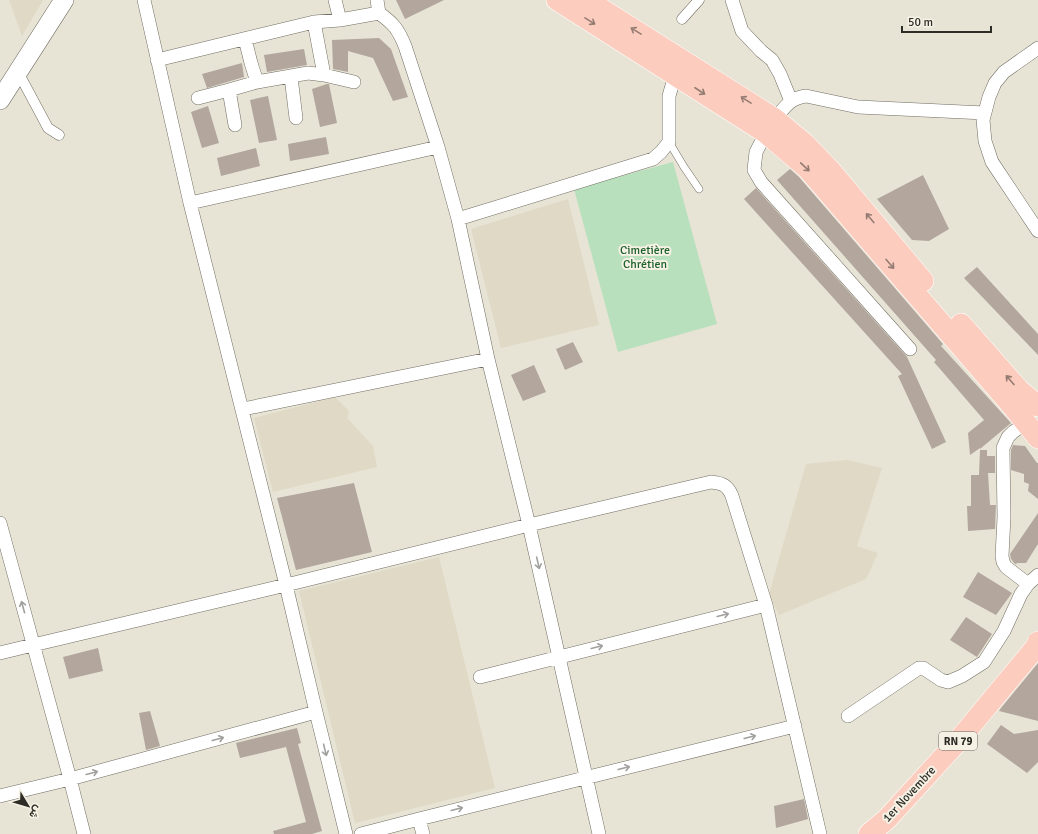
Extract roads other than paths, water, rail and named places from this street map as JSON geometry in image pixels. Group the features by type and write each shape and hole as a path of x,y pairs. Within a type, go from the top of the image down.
{"main road":[{"path":"0,100 64,0"},
{"path":"557,0 675,75 805,144 830,170 952,314 1019,390 1034,422"},
{"path":"587,0 770,126"},
{"name":"1er Novembre","path":"869,834 887,819 958,741 1036,647 1038,642"}],"street":[{"path":"144,0 190,203 243,409 346,834"},
{"path":"335,0 340,20"},
{"path":"682,20 699,0"},
{"path":"732,0 742,31 772,60 780,74 791,101"},
{"path":"157,60 314,22 340,20 378,6 400,34 438,148 458,219 488,359 529,525 599,834"},
{"path":"314,22 324,75"},
{"path":"245,39 257,82"},
{"path":"1038,48 1004,72 995,83 983,120 985,141 992,162 1038,231"},
{"path":"18,72 48,128 59,135"},
{"path":"198,98 257,82 308,73 354,82"},
{"path":"458,219 653,159 669,142 669,96 675,75"},
{"path":"291,77 296,118"},
{"path":"229,90 235,125"},
{"path":"910,349 761,182 754,170 756,152 770,126 791,101 798,97 806,96 858,107 985,114"},
{"path":"190,203 438,148"},
{"path":"243,409 488,359"},
{"path":"1028,584 1006,567 1003,562 1003,448 1008,437 1013,432 1034,422"},
{"path":"0,653 711,482 722,484 730,490 766,604 820,834"},
{"path":"0,523 84,834"},
{"path":"848,716 919,668 923,668 941,680 948,682 962,676 984,662 1004,631 1021,594 1028,584 1038,575"},
{"path":"480,677 766,604"},
{"path":"0,796 70,779 316,712"},
{"path":"361,834 795,726"},
{"path":"419,819 423,834"}],"lane":[{"path":"669,142 699,189"}],"park label":[{"name":"Cimetière Chrétien","path":"645,257"}]}
